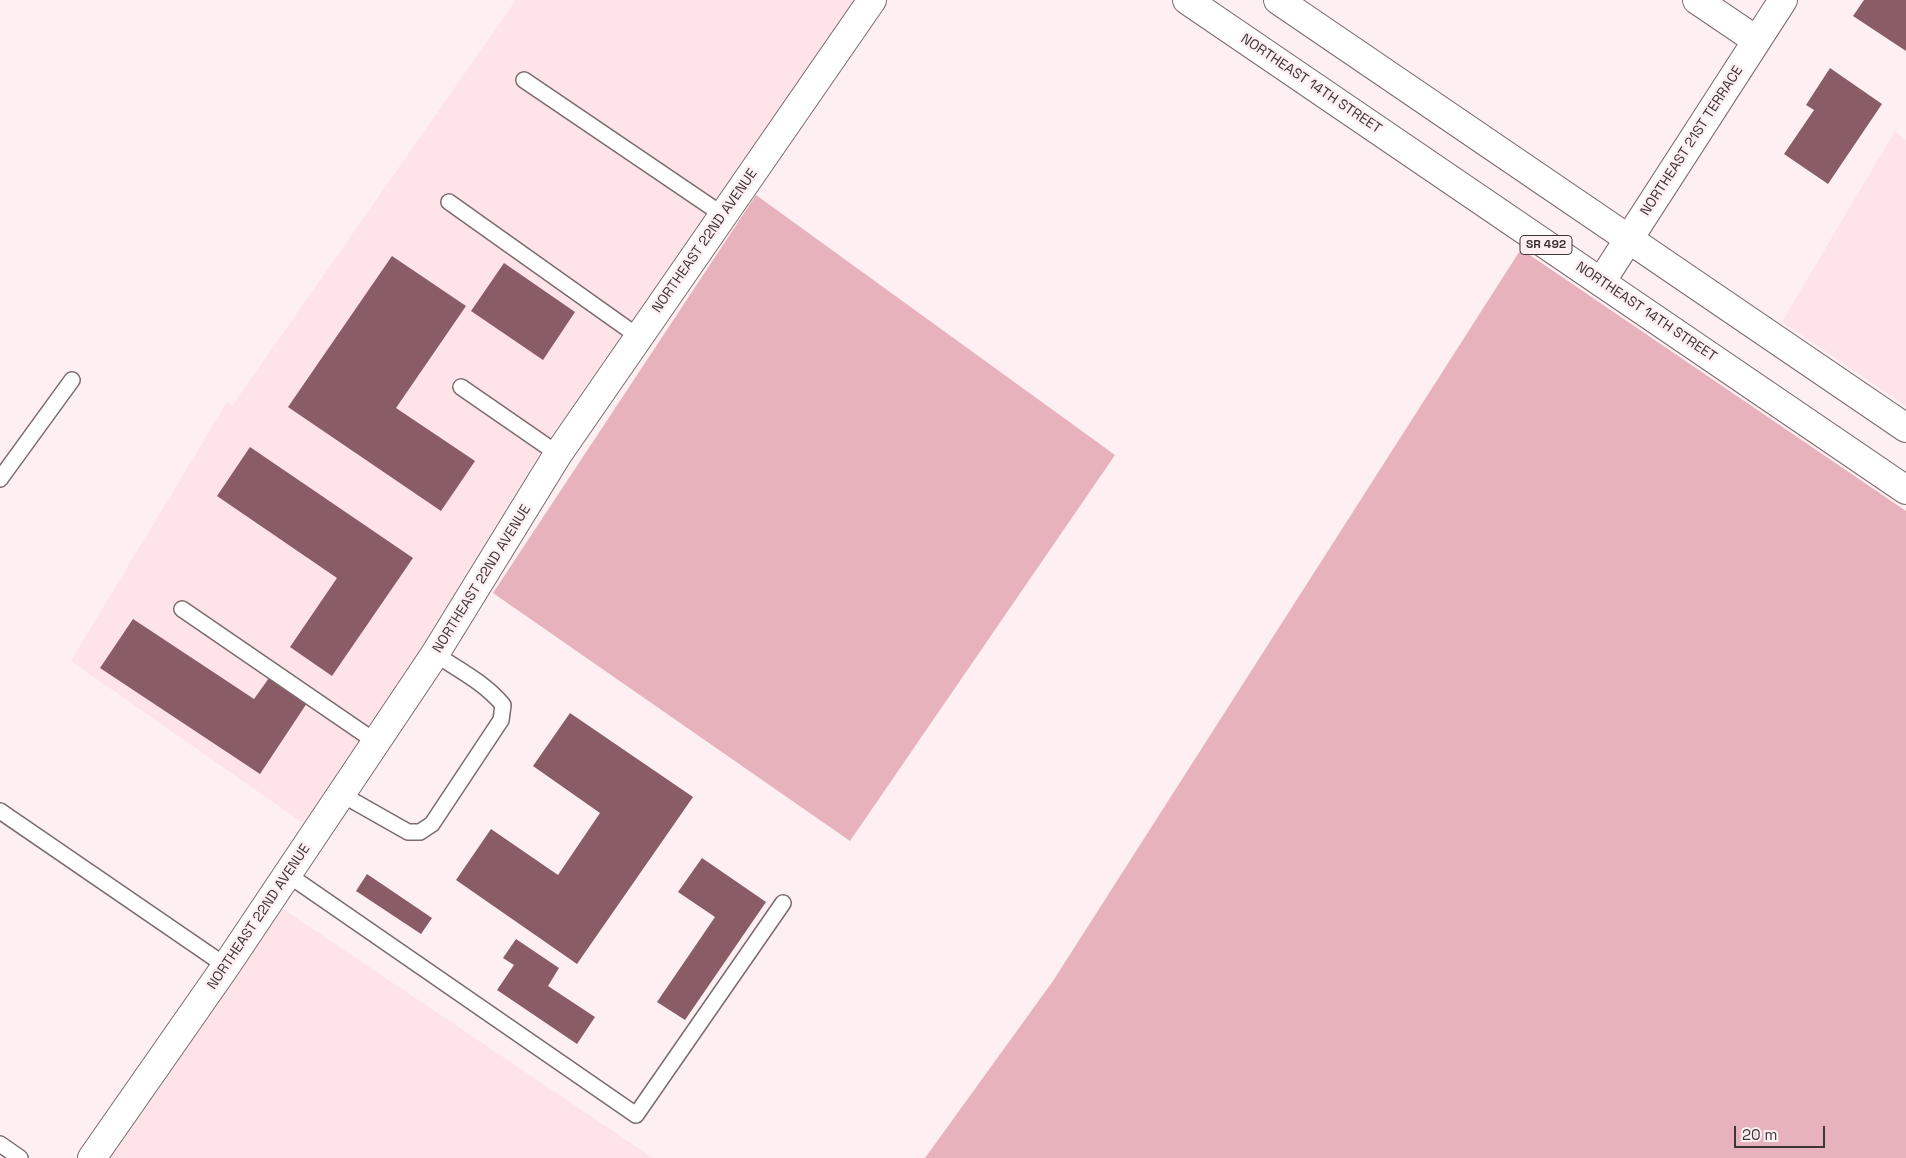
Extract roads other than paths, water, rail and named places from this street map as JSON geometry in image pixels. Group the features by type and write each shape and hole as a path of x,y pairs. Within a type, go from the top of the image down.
{"street":[{"name":"NORTHEAST 22ND AVENUE","path":"92,1158 226,966 435,654 558,454 872,0"},
{"name":"NORTHEAST 14TH STREET","path":"1187,0 1906,490"},
{"path":"1278,0 1906,428"},
{"path":"1697,0 1756,40"},
{"name":"NORTHEAST 21ST TERRACE","path":"1601,282 1783,0"}],"lane":[{"path":"524,80 723,215"},
{"path":"449,202 639,337"},
{"path":"0,479 72,380"},
{"path":"461,387 558,454"},
{"path":"182,609 376,742"},
{"path":"341,794 408,832 420,832 432,824 501,720 503,705 481,685 435,654"},
{"path":"0,811 226,966"},
{"path":"287,874 636,1115 783,903"},
{"path":"0,1144 20,1158"}]}
